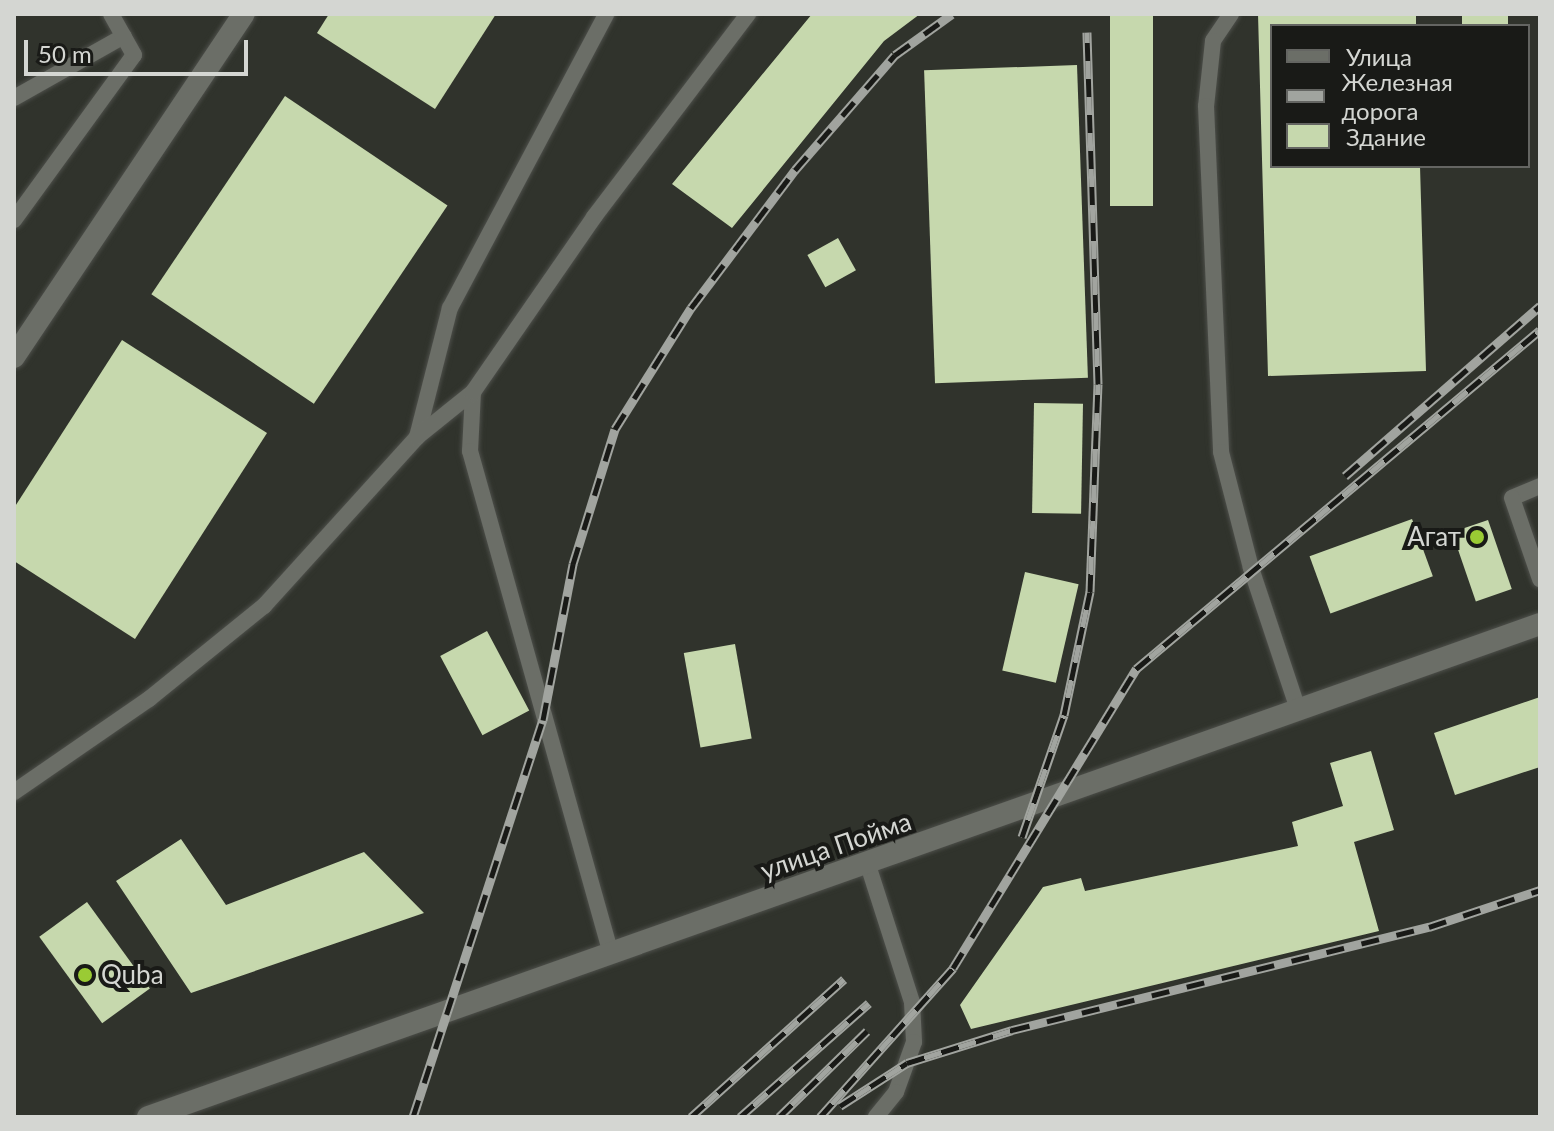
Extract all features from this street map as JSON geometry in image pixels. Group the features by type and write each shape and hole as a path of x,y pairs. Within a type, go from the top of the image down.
{"main road":[{"path":"14,357 244,14"},
{"name":"улица Пойма","path":"148,1117 868,865 1540,624"}],"lane":[{"path":"14,220 134,55 111,14"},
{"path":"417,437 450,308 606,14"},
{"path":"14,792 149,699 264,606 417,437 473,392 594,217 748,14"},
{"path":"1231,14 1213,41 1206,106 1221,452 1251,568 1298,709"},
{"path":"14,98 124,36"},
{"path":"14,205 32,195"},
{"path":"473,392 470,451 611,954"},
{"path":"1540,486 1512,498 1540,579"},
{"path":"868,865 912,1002 914,1042 896,1092 876,1117"}],"building":[{"path":"329,14 496,14 435,109 317,33"},
{"path":"812,14 920,14 884,41 732,228 672,184"},
{"path":"1110,14 1153,14 1153,206 1110,206"},
{"path":"1258,14 1416,14 1416,24 1270,24 1270,168 1420,168 1426,371 1268,376"},
{"path":"1462,14 1508,14 1508,24 1462,24"},
{"path":"1077,65 1088,378 935,383 924,70"},
{"path":"285,96 447,206 314,404 151,294"},
{"path":"838,238 856,270 825,287 807,255"},
{"path":"122,340 267,433 135,639 14,561 14,508"},
{"path":"1034,403 1083,404 1081,514 1032,513"},
{"path":"1412,519 1433,576 1330,614 1310,556"},
{"path":"1488,520 1512,589 1476,601 1452,532"},
{"path":"1025,572 1079,584 1056,683 1002,670"},
{"path":"487,631 529,710 482,735 440,656"},
{"path":"735,644 752,739 700,748 684,653"},
{"path":"1540,697 1540,767 1455,795 1434,733"},
{"path":"1371,751 1394,830 1354,842 1379,931 971,1029 960,1005 1043,887 1081,878 1085,891 1298,846 1292,822 1343,806 1330,763"},
{"path":"181,839 226,905 364,852 424,913 191,993 116,881"},
{"path":"87,902 150,989 102,1023 39,937"}],"railway":[{"path":"413,1117 543,720 573,564 615,429 691,308 795,170 895,55 952,14"},
{"path":"1022,837 1064,715 1090,592 1098,384 1087,32"},
{"path":"1345,476 1540,306"},
{"path":"820,1117 953,968 1136,669 1540,330"},
{"path":"840,1106 907,1063 1012,1030 1429,927 1540,890"},
{"path":"691,1117 844,979"},
{"path":"740,1117 869,1003"},
{"path":"779,1117 867,1031"}],"place":[{"name":"Агат","path":"1477,537"},
{"name":"Quba","path":"85,975"}]}
